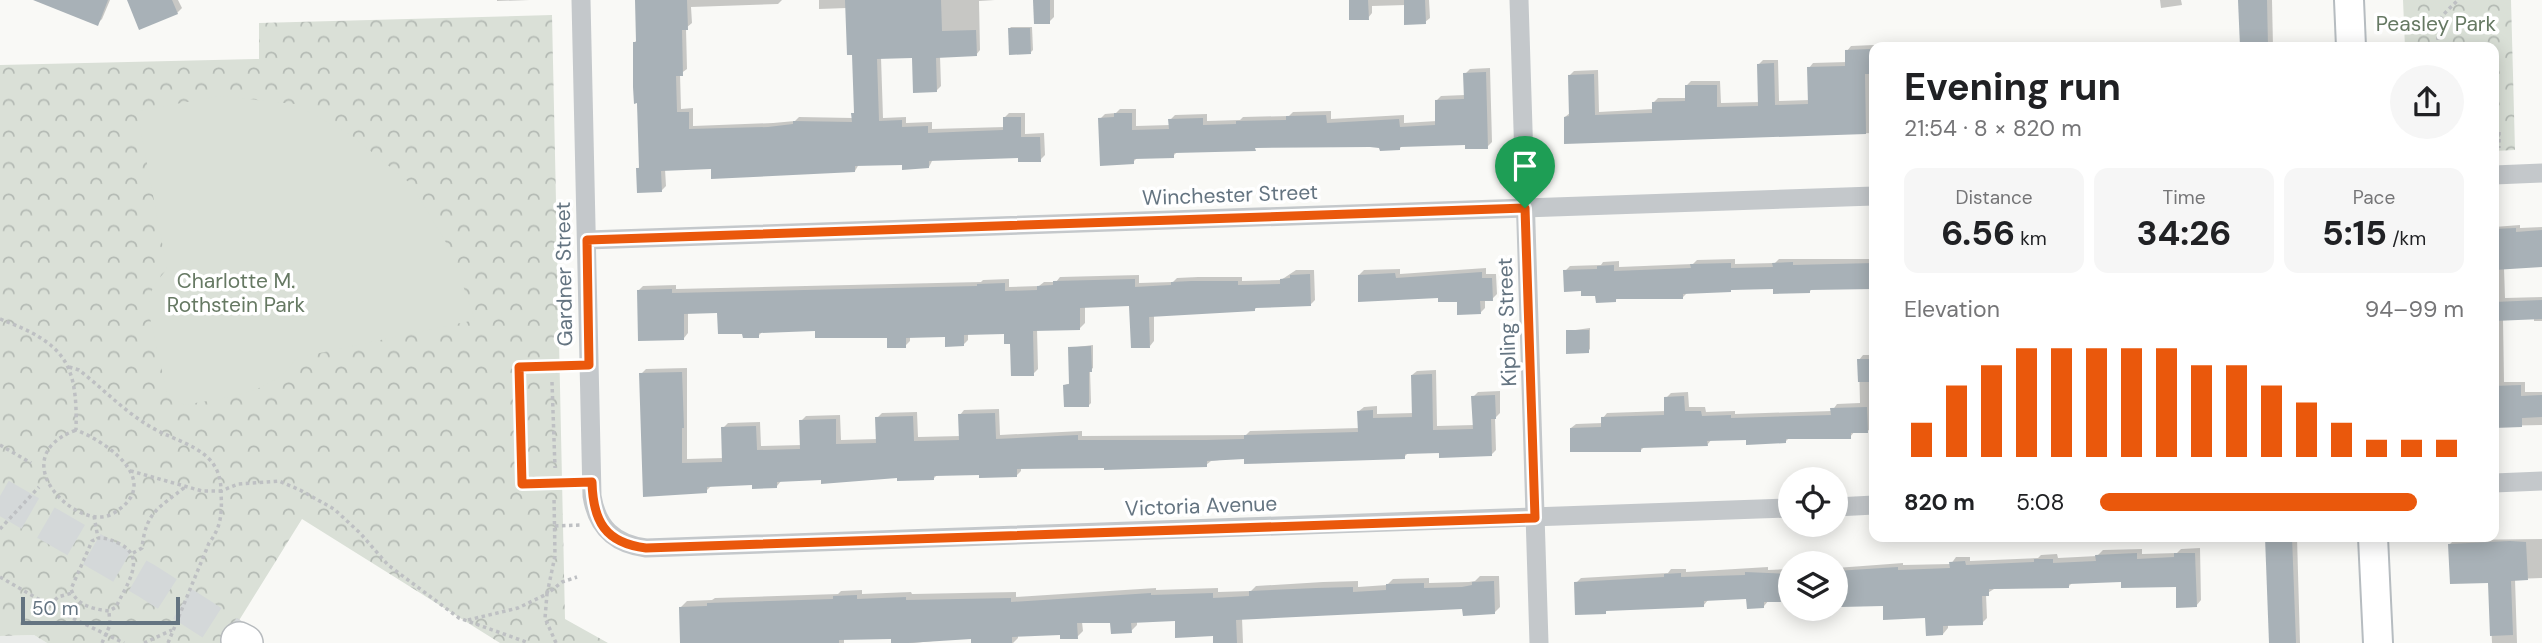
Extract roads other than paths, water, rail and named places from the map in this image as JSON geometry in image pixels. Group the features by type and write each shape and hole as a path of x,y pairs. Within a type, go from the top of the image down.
{"main road":[{"path":"2349,0 2351,42"},
{"path":"2372,542 2378,643"}],"street":[{"name":"Gardner Street","path":"582,0 592,482 597,517 615,539"},
{"name":"Kipling Street","path":"1519,0 1539,643"},
{"path":"2499,175 2542,173"},
{"name":"Winchester Street","path":"587,240 1869,196"},
{"path":"2499,483 2542,481"},
{"path":"1848,506 1869,505"},
{"name":"Victoria Avenue","path":"615,539 646,548 1778,508"}],"lane":[{"path":"589,365 519,367 521,471 522,484 592,482"}],"tunnel":[{"path":"0,496 147,581 239,640"}],"park label":[{"name":"Peasley Park","path":"2436,24"},
{"name":"Charlotte M. Rothstein Park","path":"236,293"}]}
